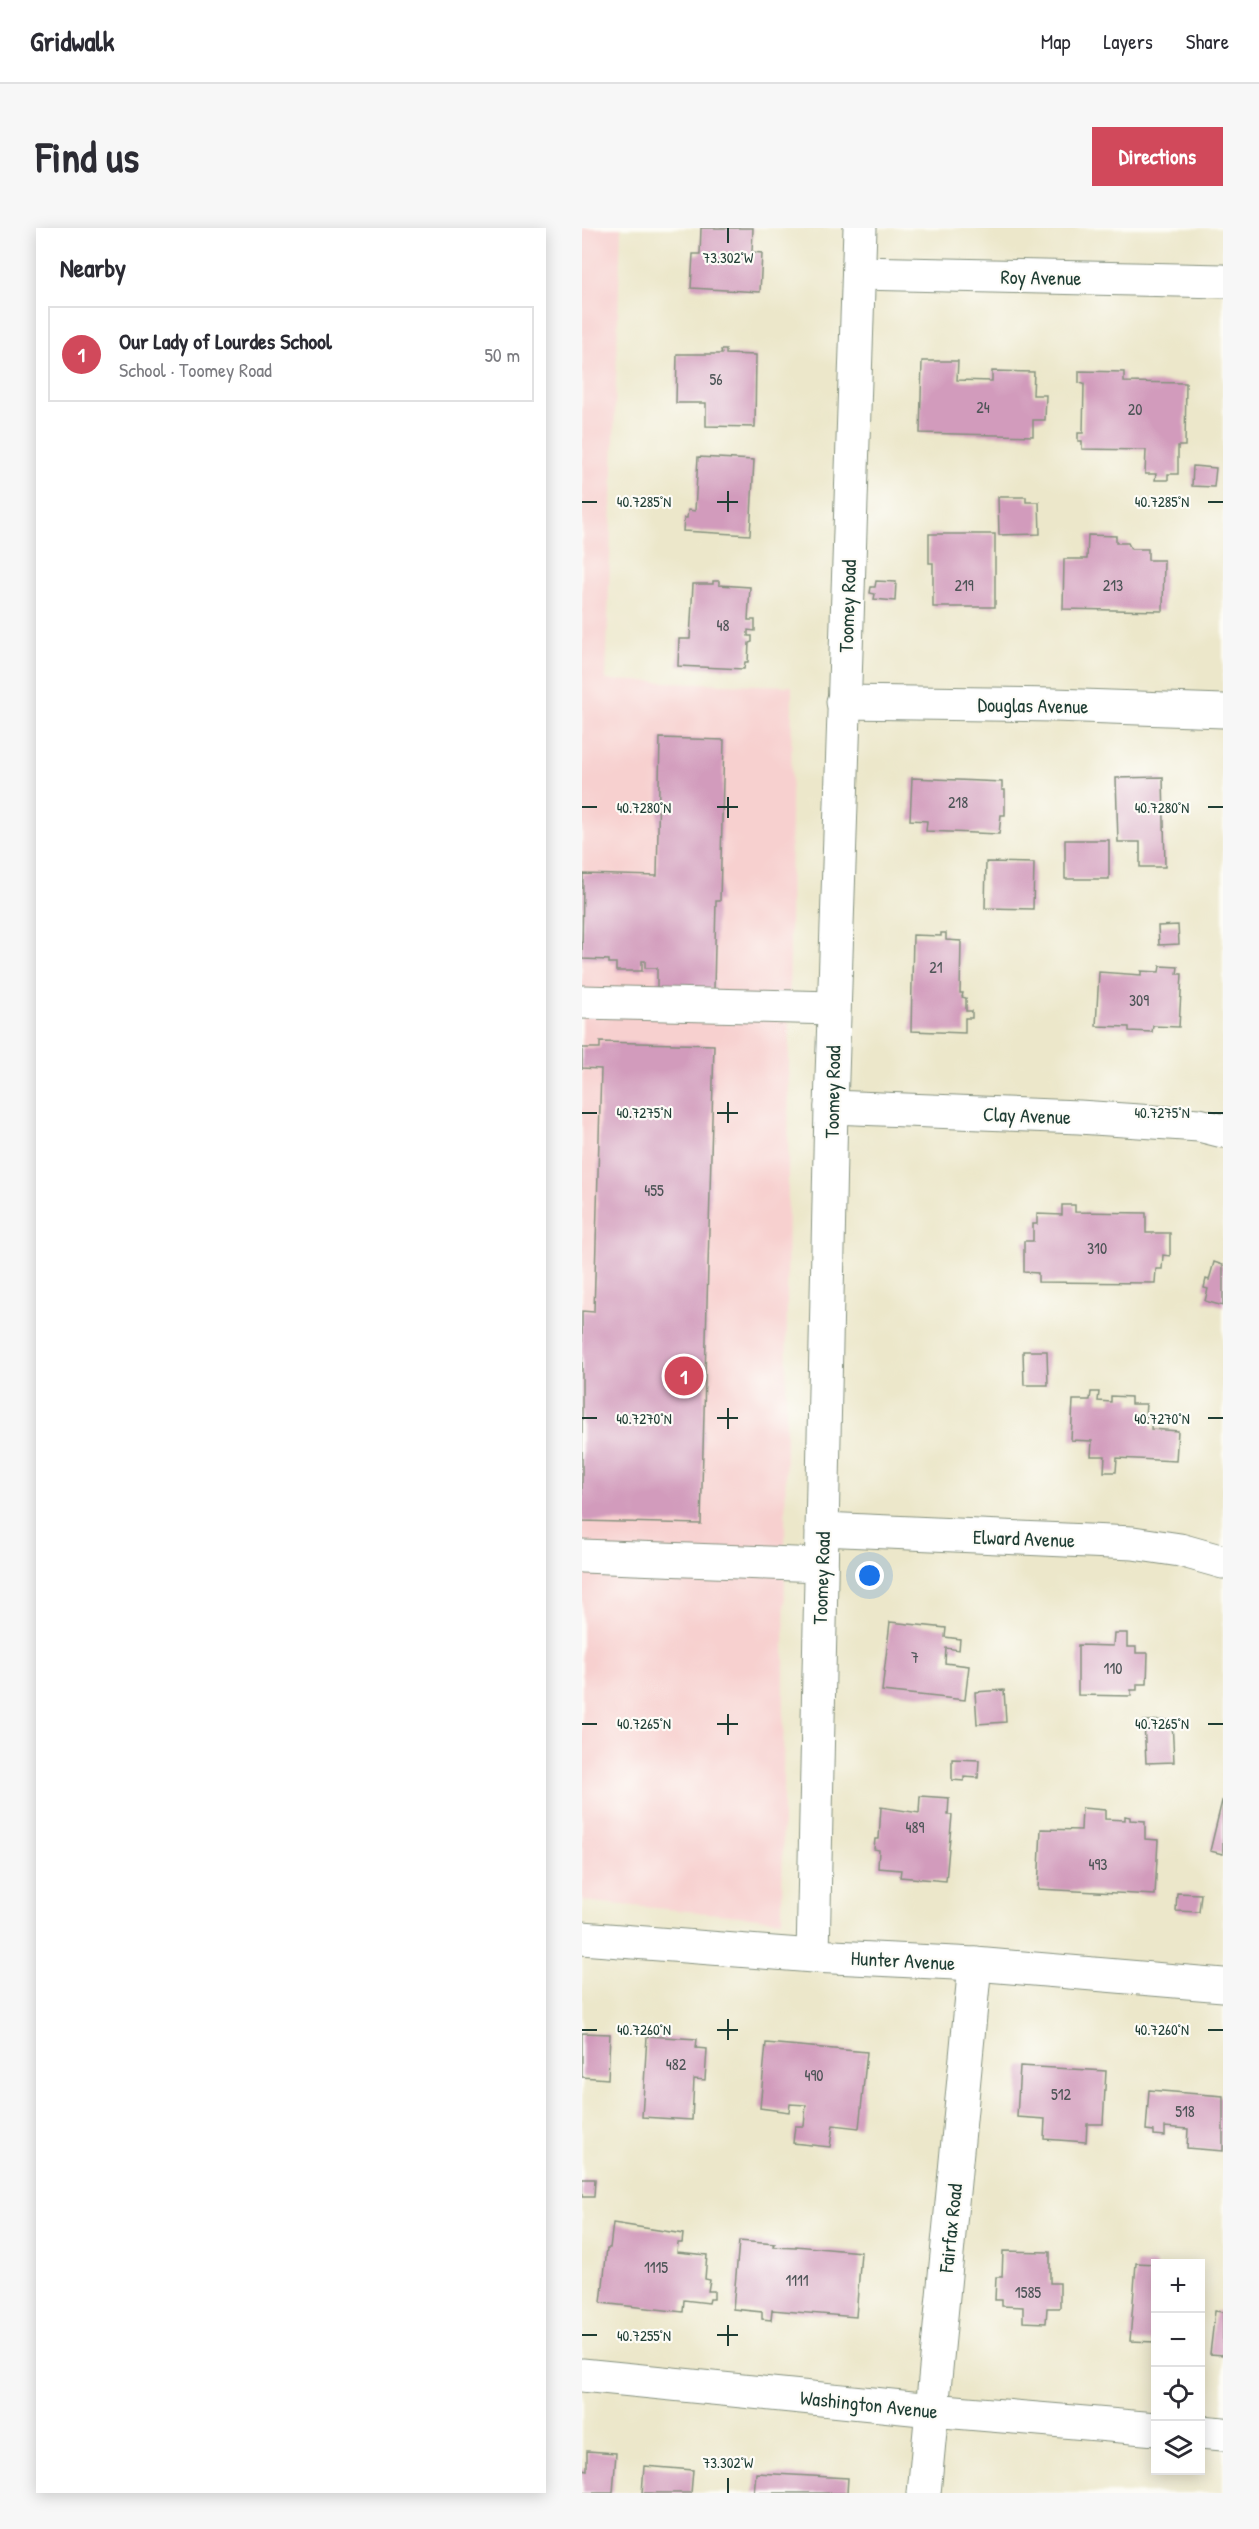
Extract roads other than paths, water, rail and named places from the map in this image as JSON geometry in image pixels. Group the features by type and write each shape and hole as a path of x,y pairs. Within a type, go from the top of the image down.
{"street":[{"name":"Toomey Road","path":"813,1956 831,1107 860,228"},
{"name":"Roy Avenue","path":"860,273 1223,281"},
{"name":"Douglas Avenue","path":"843,702 1054,705 1223,711"},
{"path":"582,1002 834,1008"},
{"name":"Clay Avenue","path":"831,1107 1127,1120 1199,1125 1223,1131"},
{"name":"Elward Avenue","path":"822,1529 1133,1543 1180,1550 1223,1562"},
{"path":"582,1556 821,1564"},
{"name":"Hunter Avenue","path":"582,1938 813,1956 975,1964 1223,1985"},
{"name":"Fairfax Road","path":"924,2493 975,1964"},
{"name":"Washington Avenue","path":"582,2375 932,2410 1151,2429"},
{"path":"1205,2432 1223,2434"}],"place":[{"name":"Our Lady of Lourdes School","path":"684,1376"}]}
